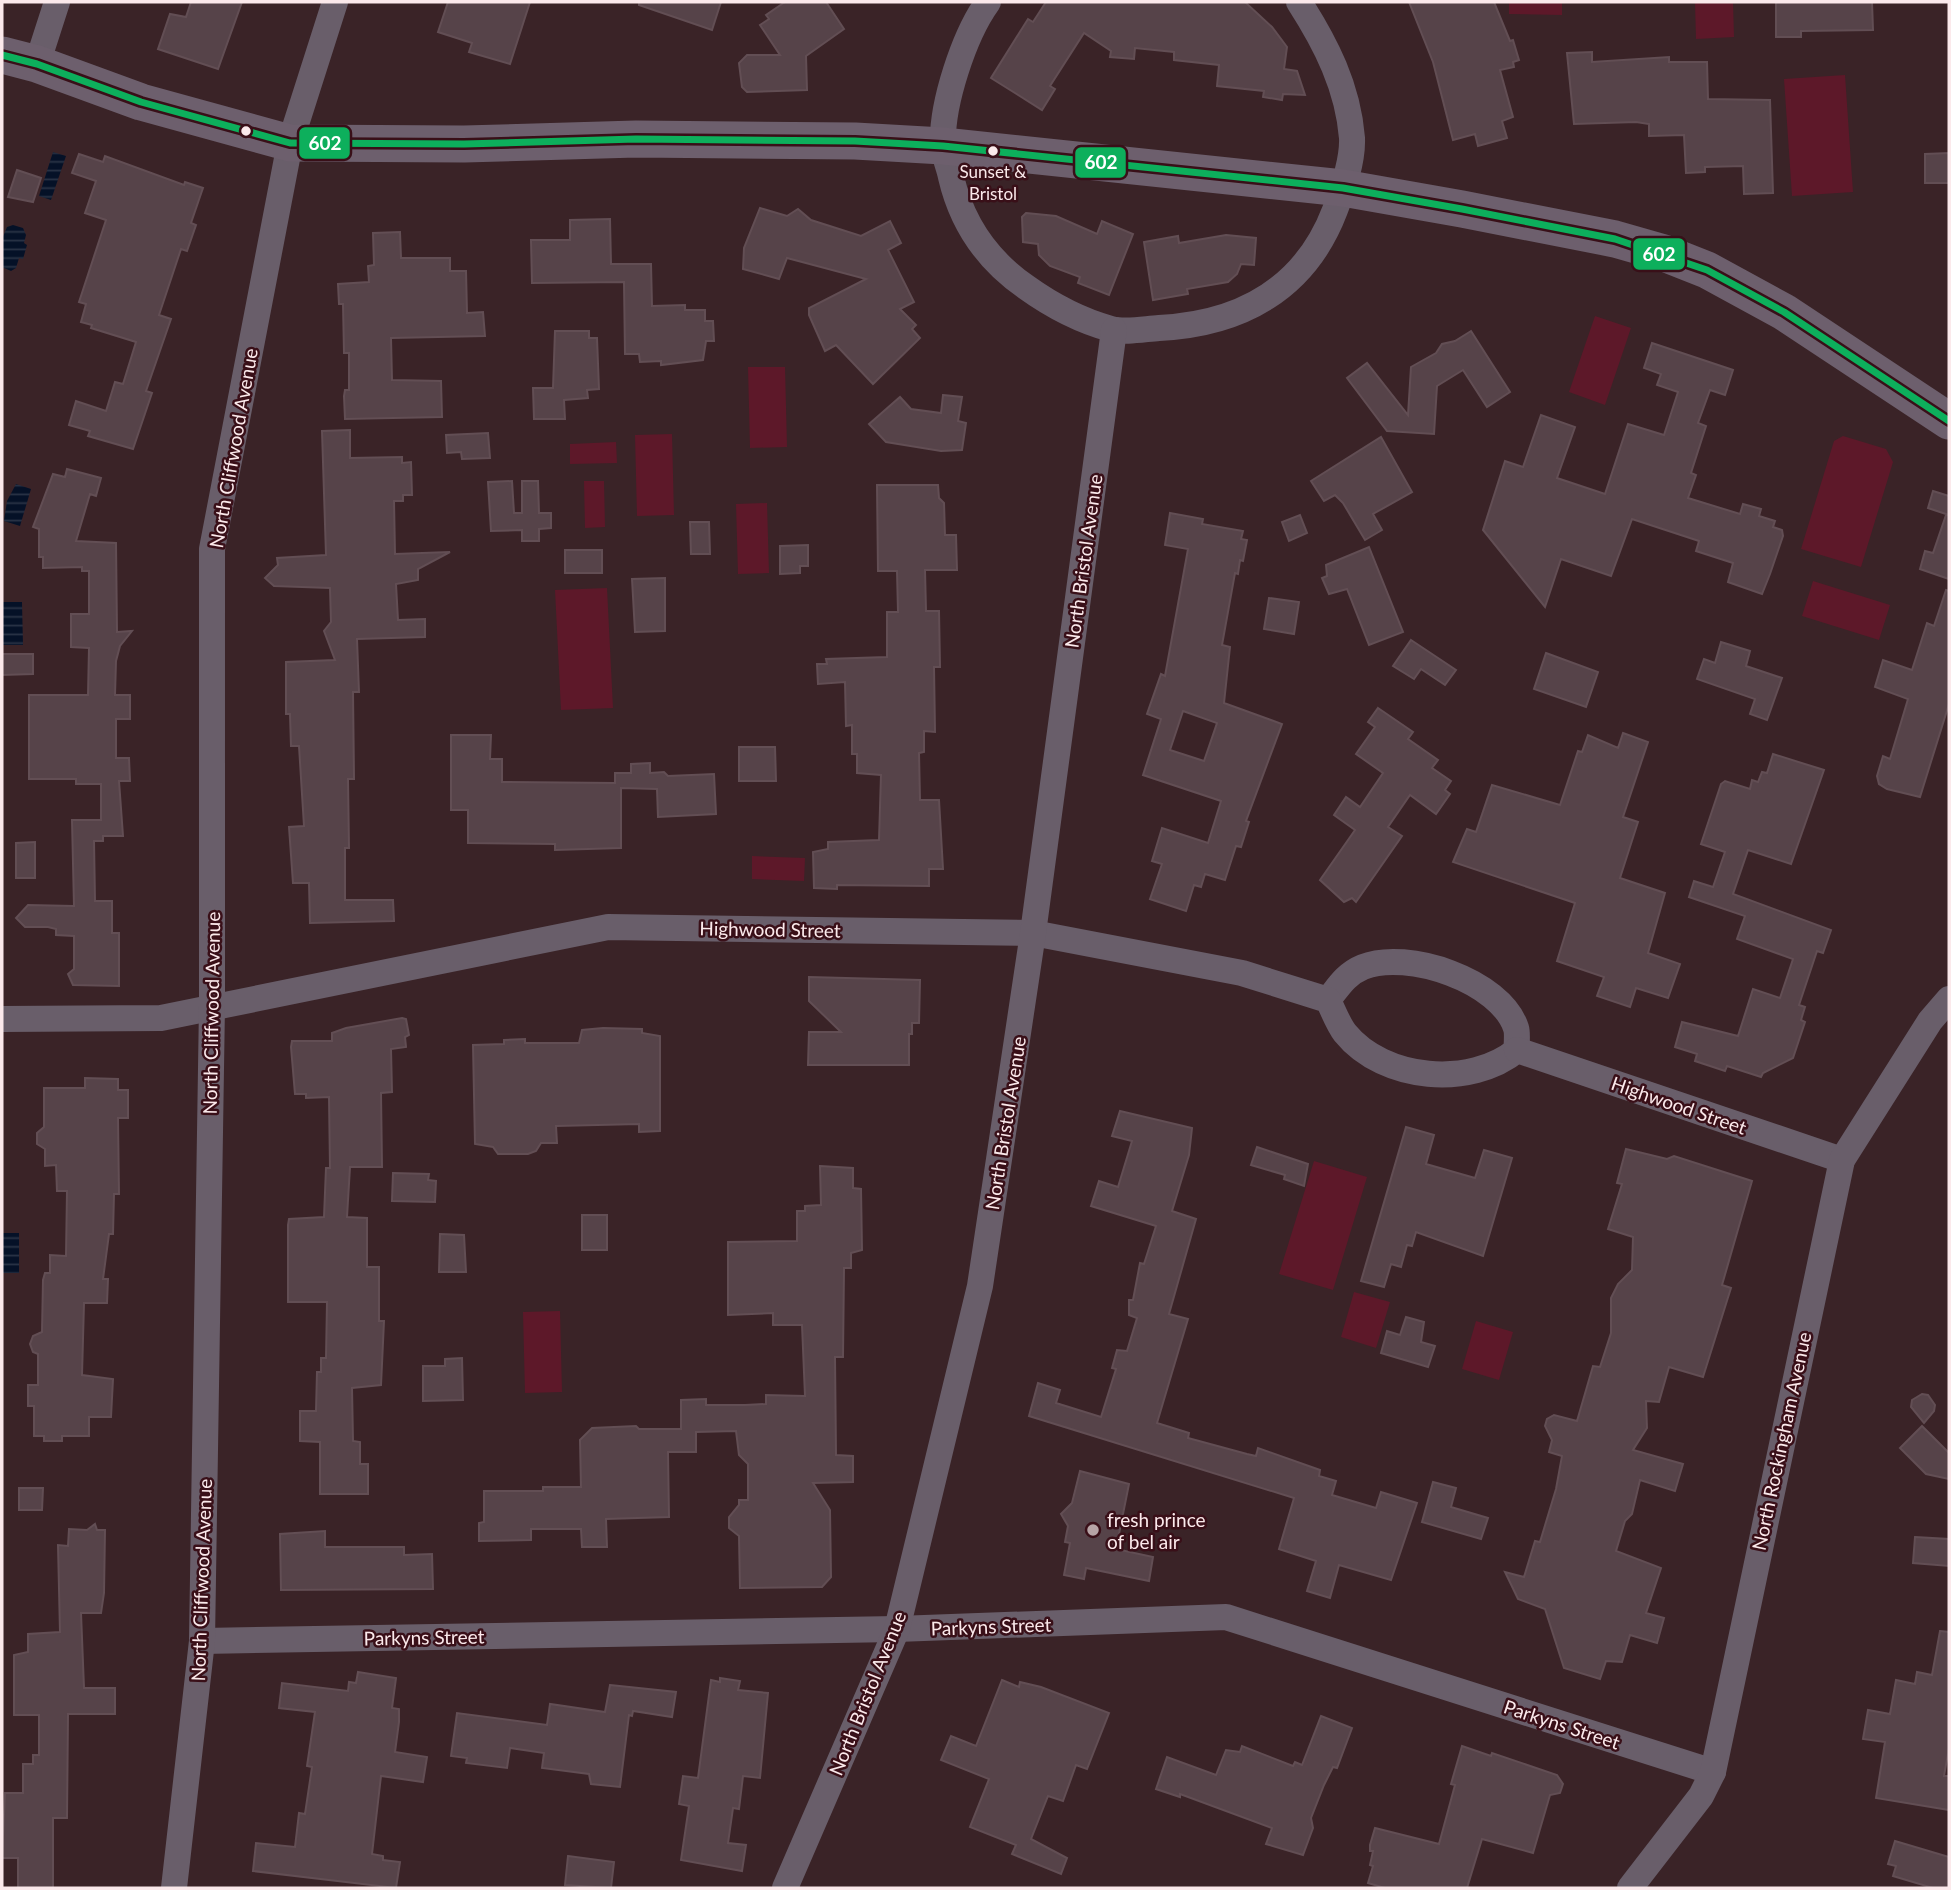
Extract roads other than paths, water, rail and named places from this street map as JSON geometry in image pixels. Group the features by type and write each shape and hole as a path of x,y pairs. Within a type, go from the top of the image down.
{"main road":[{"path":"2,55 37,64 141,102 290,143 464,144 636,138 855,141 943,146 1343,188 1603,236 1664,253 1707,270 1784,312 1949,421"}],"street":[{"path":"37,64 57,2"},
{"name":"North Cliffwood Avenue","path":"174,1888 202,1641 212,1005 212,549 290,143 335,2"},
{"path":"988,2 977,17 957,64 943,146 956,198 979,244 1004,272 1041,298 1114,330 1183,327 1228,317 1256,305 1289,282 1311,256 1327,230 1343,188 1352,140 1345,96 1327,45 1299,2"},
{"name":"North Bristol Avenue","path":"785,1888 897,1629 980,1286 1033,933 1114,330"},
{"name":"Highwood Street","path":"2,1019 161,1018 212,1005 608,927 1033,933 1242,973 1328,1000"},
{"path":"1401,960 1438,968 1471,982 1496,1001 1516,1028 1517,1050 1502,1062 1453,1074 1394,1065 1370,1053 1345,1033 1328,1000 1345,976 1365,966 1401,960"},
{"name":"North Rockingham Avenue","path":"1630,1888 1701,1796 1713,1772 1842,1160 1930,1021 1949,999"},
{"name":"Highwood Street","path":"1517,1050 1842,1160"},
{"name":"Parkyns Street","path":"202,1641 897,1629 1226,1617 1713,1772"}],"water":[{"path":"53,152 66,156 51,200 39,196"},
{"path":"13,225 23,228 26,235 24,243 27,245 23,259 19,258 16,268 11,271 2,267 2,239 7,227"},
{"path":"16,484 31,489 20,526 4,521 7,501"},
{"path":"3,602 22,602 23,645 3,645"},
{"path":"2,1233 19,1233 19,1273 2,1273"}],"place":[{"name":"Sunset & Bristol","path":"993,151"},
{"name":"fresh prince of bel air","path":"1093,1530"}]}
